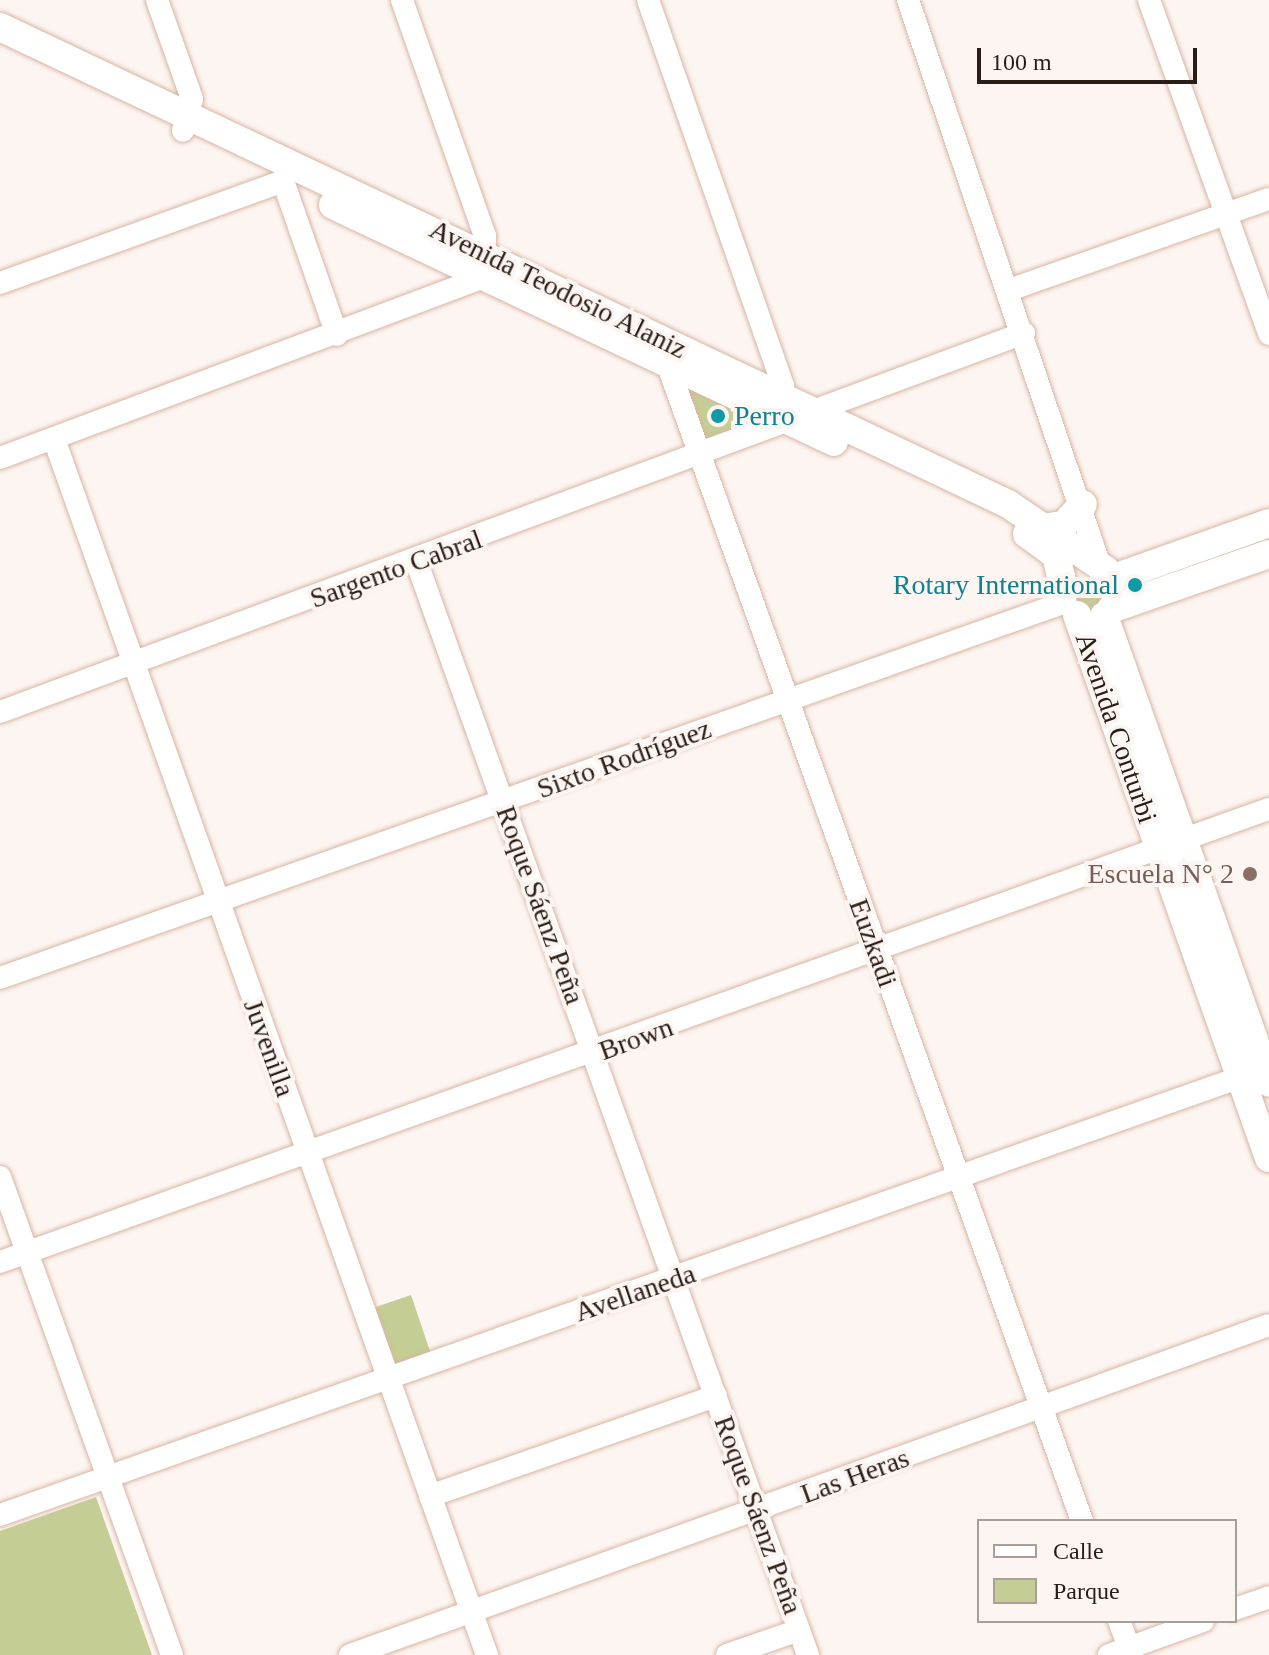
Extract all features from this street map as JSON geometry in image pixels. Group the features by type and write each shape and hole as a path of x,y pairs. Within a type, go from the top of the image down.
{"main road":[{"name":"Avenida Teodosio Alaniz","path":"1,33 287,173 952,488 1049,528 1106,571"},
{"name":"Avenida Teodosio Alaniz","path":"486,266 667,363 791,411"},
{"name":"Avenida Teodosio Alaniz","path":"952,488 1050,547 1085,607"},
{"path":"1018,530 1049,528 1073,520 1083,504"},
{"path":"1085,607 1075,571 1106,571 1269,523"},
{"path":"1085,607 1269,554"},
{"path":"1085,607 1106,571"},
{"name":"Avenida Conturbi","path":"1085,607 1171,846 1260,1074 1269,1158"}],"street":[{"path":"157,0 192,99 187,124"},
{"path":"0,458 337,335 486,266 402,0"},
{"path":"648,0 791,411"},
{"path":"908,0 1106,571"},
{"path":"1149,0 1269,334"},
{"path":"0,283 287,173 337,335"},
{"path":"1009,290 1269,199"},
{"name":"Sargento Cabral","path":"0,712 417,563 701,457 791,411 1024,333"},
{"name":"Euzkadi","path":"667,363 1081,1519"},
{"name":"Juvenilla","path":"54,439 217,904 487,1655"},
{"name":"Roque Sáenz Peña","path":"417,563 808,1655"},
{"name":"Sixto Rodríguez","path":"0,978 786,701 1085,607"},
{"name":"Brown","path":"0,1262 876,953 1269,809"},
{"name":"Avellaneda","path":"0,1515 1260,1074"},
{"path":"0,1177 172,1655"},
{"name":"Las Heras","path":"350,1655 757,1512 1269,1325"},
{"path":"430,1496 716,1396"},
{"path":"1237,1608 1269,1597"},
{"path":"1119,1623 1124,1653 1198,1623"},
{"path":"727,1655 799,1630"}],"green space":[{"path":"686,385 770,418 706,443"},
{"path":"1091,577 1102,582 1107,593 1102,604 1091,609 1080,604 1075,593 1080,582"},
{"path":"411,1295 431,1354 391,1368 370,1309"},
{"path":"96,1497 152,1655 0,1655 0,1531"}],"place":[{"name":"Perro","path":"718,416"},
{"name":"Rotary International","path":"1135,585"},
{"name":"Escuela N° 2","path":"1250,874"}]}
